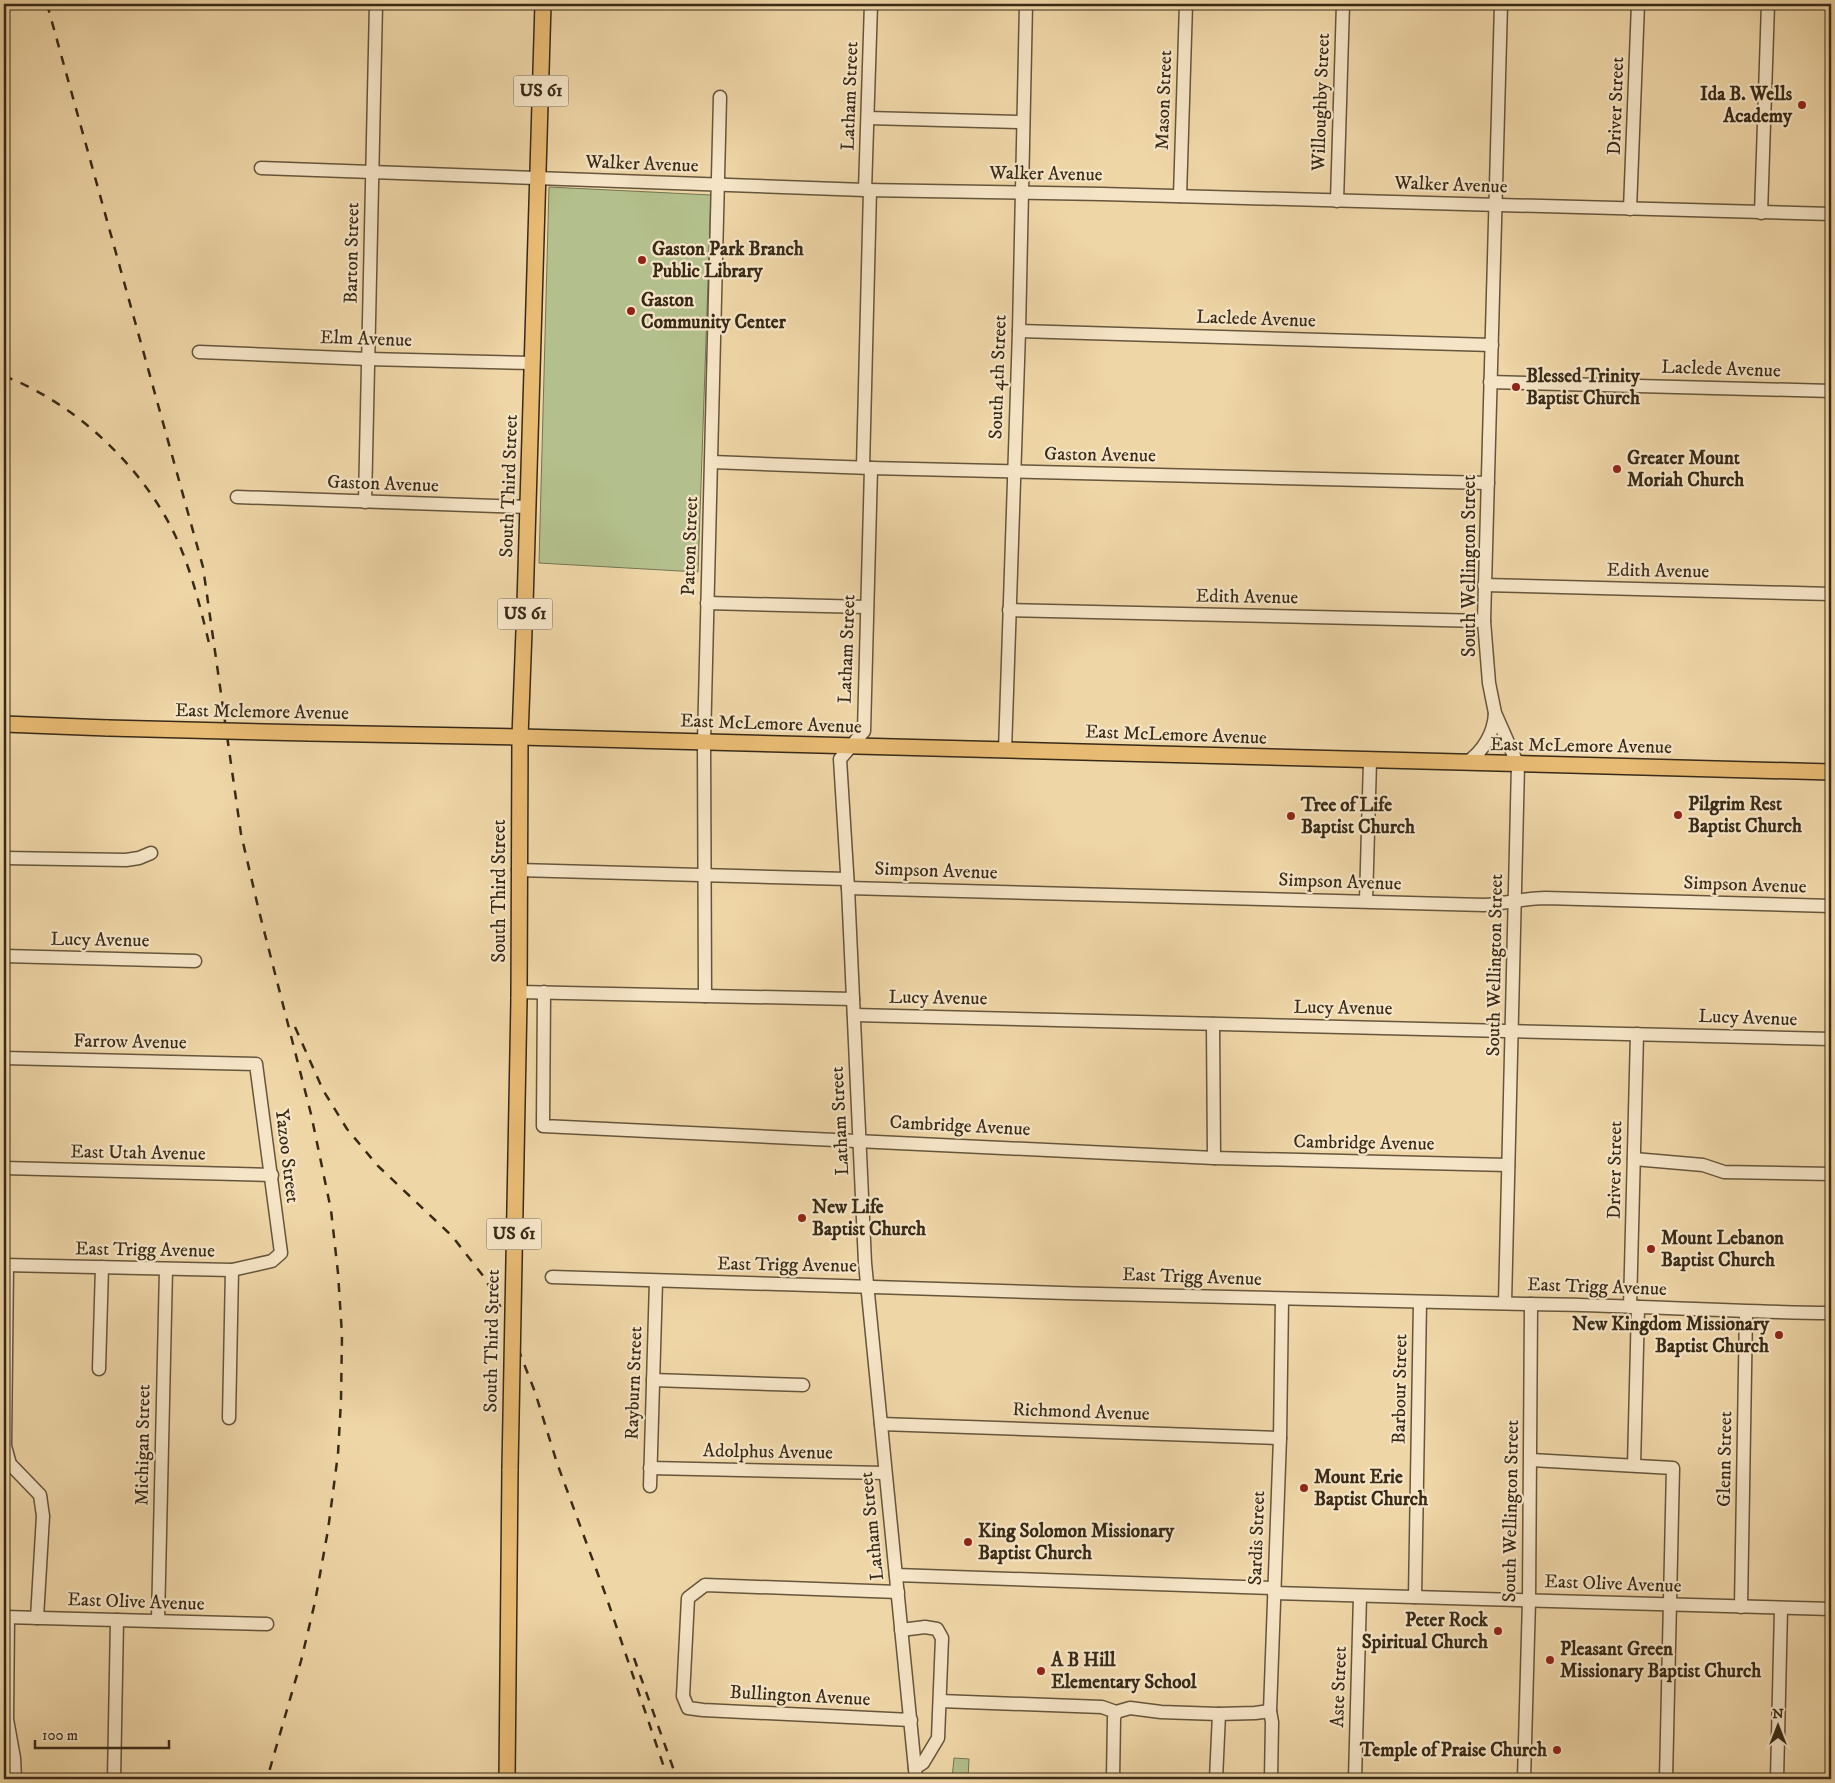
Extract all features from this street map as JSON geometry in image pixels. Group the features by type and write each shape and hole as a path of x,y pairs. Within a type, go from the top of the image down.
{"main road":[{"name":"South Third Street","path":"507,1779 510,1470 519,995 520,737 543,4"},
{"name":"East Mclemore Avenue","path":"4,724 520,737"},
{"name":"East McLemore Avenue","path":"520,737 1831,772"}],"street":[{"name":"Barton Street","path":"365,502 376,4"},
{"name":"Latham Street","path":"871,4 868,118 867,607 864,731 840,759 848,883 867,1286 885,1473 892,1524 915,1773"},
{"name":"South 4th Street","path":"1005,751 1019,331 1020,193 1026,4"},
{"name":"Mason Street","path":"1180,196 1186,4"},
{"name":"Willoughby Street","path":"1337,201 1343,4"},
{"name":"South Wellington Street","path":"1501,4 1484,621 1488,683 1495,713 1518,765 1504,1303"},
{"name":"Driver Street","path":"1630,209 1638,4"},
{"path":"1761,213 1768,4"},
{"name":"Patton Street","path":"704,996 704,742 720,97"},
{"path":"868,118 1022,122"},
{"name":"Walker Avenue","path":"261,168 868,190 1180,196 1831,214"},
{"name":"Laclede Avenue","path":"1019,331 1492,345"},
{"name":"Elm Avenue","path":"199,352 533,363"},
{"name":"Laclede Avenue","path":"1490,382 1831,391"},
{"name":"Gaston Avenue","path":"712,462 867,468 1488,483"},
{"name":"Gaston Avenue","path":"237,497 528,507"},
{"name":"Edith Avenue","path":"1484,585 1831,594"},
{"path":"707,603 867,607"},
{"name":"Edith Avenue","path":"1009,610 1484,621"},
{"path":"1466,763 1478,755 1487,741 1495,724 1495,713"},
{"path":"1366,901 1370,761"},
{"path":"4,858 126,860 139,858 151,853"},
{"name":"Simpson Avenue","path":"518,870 705,875 848,883 1484,905 1545,898 1831,906"},
{"name":"Lucy Avenue","path":"4,956 195,961"},
{"path":"519,995 544,992 853,999"},
{"name":"Cambridge Avenue","path":"544,992 543,1126 1214,1158 1508,1165"},
{"name":"Lucy Avenue","path":"854,1015 1831,1039"},
{"path":"1213,1024 1214,1158"},
{"name":"Driver Street","path":"1634,1465 1636,1034"},
{"name":"Farrow Avenue","path":"4,1058 256,1064"},
{"name":"Yazoo Street","path":"256,1064 272,1175 280,1253"},
{"path":"1634,1159 1703,1165 1724,1172 1831,1174"},
{"name":"East Utah Avenue","path":"4,1168 272,1175"},
{"name":"East Trigg Avenue","path":"6,1265 232,1270 272,1261 280,1253"},
{"path":"6,1265 5,1446 10,1464 24,1481 40,1495 43,1516 37,1618"},
{"path":"99,1369 102,1267"},
{"name":"Michigan Street","path":"158,1621 166,1269"},
{"path":"229,1418 232,1270"},
{"name":"East Trigg Avenue","path":"552,1277 1831,1313"},
{"name":"Rayburn Street","path":"650,1486 656,1281"},
{"name":"Sardis Street","path":"1271,1779 1272,1722 1270,1711 1280,1438 1282,1299"},
{"name":"Barbour Street","path":"1415,1597 1420,1302"},
{"name":"South Wellington Street","path":"1524,1779 1529,1600 1532,1304"},
{"name":"Glenn Street","path":"1741,1607 1746,1312"},
{"path":"653,1380 803,1385"},
{"name":"Richmond Avenue","path":"881,1424 1280,1438"},
{"path":"1530,1460 1673,1468 1666,1779"},
{"name":"Adolphus Avenue","path":"650,1468 885,1473"},
{"name":"East Olive Avenue","path":"896,1575 1360,1596 1831,1609"},
{"name":"Bullington Avenue","path":"898,1592 705,1585 688,1598 683,1696 688,1708 703,1710 911,1720"},
{"name":"Aste Street","path":"1355,1779 1360,1596"},
{"path":"1777,1779 1781,1609"},
{"path":"6,1617 7,1719 14,1758 15,1779"},
{"name":"East Olive Avenue","path":"6,1617 267,1624"},
{"path":"114,1779 117,1620"},
{"path":"901,1630 932,1628 937,1629 942,1638 938,1738 915,1773"},
{"path":"940,1701 1102,1707 1116,1712 1130,1708 1170,1713 1255,1714 1270,1711"},
{"path":"1113,1779 1114,1718 1116,1712"},
{"path":"1216,1779 1219,1714"}],"green space":[{"path":"549,187 711,195 698,572 539,563"},
{"path":"954,1758 969,1759 968,1779 952,1779"}],"railway":[{"path":"47,4 203,567 241,834 311,1114 331,1210 342,1335 338,1454 328,1530 315,1602 301,1661 267,1779"},
{"path":"4,376 30,388 81,420 125,461 144,485 161,509 181,548 195,588 209,643"},
{"path":"295,1027 323,1090 347,1129 378,1166 452,1236 484,1277 505,1315 535,1392 557,1463 606,1596 668,1779"},
{"path":"634,1658 677,1779"}],"place":[{"name":"Ida B. Wells Academy","path":"1802,105"},
{"name":"Gaston Park Branch Public Library","path":"642,260"},
{"name":"Gaston Community Center","path":"631,311"},
{"name":"Blessed Trinity Baptist Church","path":"1516,387"},
{"name":"Greater Mount Moriah Church","path":"1617,469"},
{"name":"Pilgrim Rest Baptist Church","path":"1678,815"},
{"name":"Tree of Life Baptist Church","path":"1291,816"},
{"name":"New Life Baptist Church","path":"802,1218"},
{"name":"Mount Lebanon Baptist Church","path":"1651,1249"},
{"name":"New Kingdom Missionary Baptist Church","path":"1779,1335"},
{"name":"Mount Erie Baptist Church","path":"1304,1488"},
{"name":"King Solomon Missionary Baptist Church","path":"968,1542"},
{"name":"Peter Rock Spiritual Church","path":"1498,1631"},
{"name":"Pleasant Green Missionary Baptist Church","path":"1550,1660"},
{"name":"A B Hill Elementary School","path":"1041,1671"},
{"name":"Temple of Praise Church","path":"1557,1750"}]}
